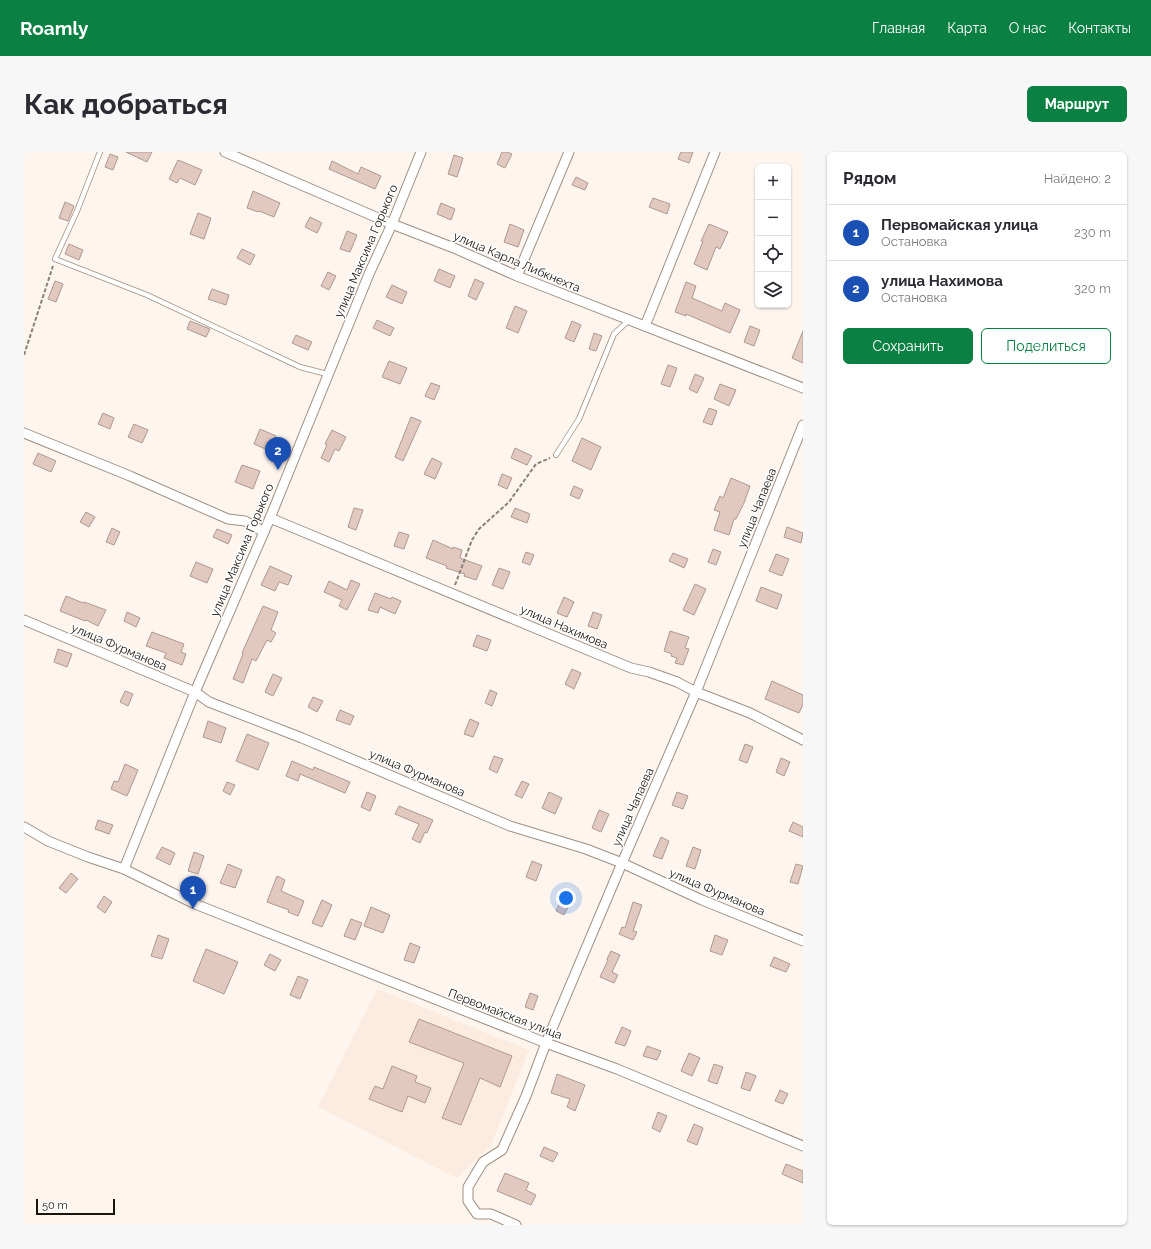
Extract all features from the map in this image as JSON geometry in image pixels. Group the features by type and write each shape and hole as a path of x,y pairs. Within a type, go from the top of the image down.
{"street":[{"name":"улица Карла Либкнехта","path":"225,152 517,276 803,388"},
{"name":"улица Максима Горького","path":"124,869 194,692 270,518 327,374 369,274 392,224 421,152"},
{"path":"517,276 569,152"},
{"path":"645,326 715,152"},
{"name":"улица Чапаева","path":"516,1225 491,1214 478,1214 468,1201 468,1186 484,1162 502,1150 526,1096 546,1043 696,692 803,424"},
{"path":"24,434 130,476 228,519 245,522 264,532"},
{"name":"улица Нахимова","path":"270,518 631,668 649,672 677,682 696,692 750,713 803,740"},
{"name":"улица Фурманова","path":"24,620 194,692 209,702 302,738 510,826 586,848 702,900 803,941"},
{"name":"Первомайская улица","path":"24,827 55,844 124,869 195,904 546,1043 617,1069 803,1146"}],"lane":[{"path":"100,152 77,211 55,259 147,295 300,367 327,374"},
{"path":"556,455 579,419 614,334 629,320"}],"path":[{"path":"24,354 55,259"},
{"path":"452,593 472,540 479,529 509,502 536,464 556,455"}],"shaded area":[{"path":"377,989 529,1050 491,1145 457,1178 318,1107"}],"building":[{"path":"126,152 152,152 147,162"},
{"path":"502,152 512,154 505,168 497,164"},
{"path":"681,152 693,152 689,163 678,159"},
{"path":"110,154 118,157 113,170 105,167"},
{"path":"454,155 463,158 457,177 448,174"},
{"path":"178,160 202,170 195,185 180,178 177,183 169,179"},
{"path":"332,161 358,174 361,167 381,176 375,189 329,169"},
{"path":"576,177 588,183 585,190 572,185"},
{"path":"253,191 280,203 274,217 247,208"},
{"path":"653,198 670,204 667,214 649,207"},
{"path":"65,202 74,206 68,221 59,218"},
{"path":"441,203 455,209 451,220 437,214"},
{"path":"198,213 211,218 204,239 190,234"},
{"path":"310,217 322,223 317,233 305,227"},
{"path":"510,224 524,230 518,247 504,242"},
{"path":"709,224 728,232 720,249 716,247 707,270 694,264 703,241 701,241"},
{"path":"347,231 357,235 350,252 340,249"},
{"path":"69,244 83,250 79,260 65,254"},
{"path":"242,249 255,255 250,265 237,258"},
{"path":"439,269 455,276 450,288 434,281"},
{"path":"328,272 336,276 329,290 321,286"},
{"path":"475,279 484,283 476,300 468,296"},
{"path":"55,281 63,284 56,302 48,299"},
{"path":"686,282 696,286 692,298 722,311 725,303 740,310 730,333 686,314 686,316 675,312"},
{"path":"392,285 407,292 402,304 386,297"},
{"path":"212,289 229,295 226,305 208,299"},
{"path":"515,306 527,311 518,333 506,328"},
{"path":"377,320 394,328 390,336 373,328"},
{"path":"190,321 210,329 206,337 187,329"},
{"path":"572,321 581,325 574,342 565,338"},
{"path":"750,326 760,330 754,346 744,342"},
{"path":"803,331 803,363 792,358"},
{"path":"594,333 602,336 596,351 589,349"},
{"path":"296,335 312,342 308,350 292,343"},
{"path":"389,361 407,368 400,384 382,377"},
{"path":"668,365 677,368 670,387 661,384"},
{"path":"695,374 704,378 697,393 689,389"},
{"path":"431,383 440,386 434,400 425,396"},
{"path":"720,384 736,390 729,406 714,399"},
{"path":"709,408 717,411 712,425 703,422"},
{"path":"103,413 114,418 110,429 98,424"},
{"path":"411,417 421,421 403,461 395,457"},
{"path":"134,424 148,430 142,443 128,437"},
{"path":"260,429 276,436 270,451 254,444"},
{"path":"332,430 346,437 339,451 335,449 329,462 321,458 327,445 325,444"},
{"path":"582,438 601,447 591,470 572,461"},
{"path":"515,448 532,456 527,465 511,458"},
{"path":"38,453 56,461 51,472 33,464"},
{"path":"432,458 442,463 435,479 424,474"},
{"path":"242,465 260,471 253,489 235,482"},
{"path":"502,474 512,478 507,489 498,485"},
{"path":"731,478 750,486 744,503 736,519 734,519 729,535 714,530 720,512 714,510 720,496 723,498"},
{"path":"574,486 583,490 579,499 570,495"},
{"path":"354,508 363,510 356,530 348,527"},
{"path":"515,508 530,514 527,523 511,517"},
{"path":"86,512 95,517 89,527 80,522"},
{"path":"787,527 803,533 801,543 784,537"},
{"path":"112,528 120,532 114,545 106,542"},
{"path":"217,529 232,535 228,544 213,537"},
{"path":"399,532 409,535 404,549 394,546"},
{"path":"433,540 453,549 453,547 462,550 460,558 482,566 476,580 426,558"},
{"path":"713,549 721,552 716,565 708,562"},
{"path":"526,552 534,555 530,565 522,562"},
{"path":"673,553 688,559 684,568 669,561"},
{"path":"776,554 789,559 782,576 769,571"},
{"path":"196,562 213,569 207,583 190,576"},
{"path":"270,566 292,576 288,585 279,582 275,591 261,585"},
{"path":"499,568 510,572 503,589 492,585"},
{"path":"351,580 360,584 347,610 339,606 342,600 324,592 329,581 347,590"},
{"path":"695,584 706,589 694,615 683,610"},
{"path":"761,587 782,595 777,609 756,601"},
{"path":"375,593 401,601 395,614 380,607 378,613 368,610"},
{"path":"66,596 106,610 98,626 60,611"},
{"path":"564,597 574,602 567,617 557,613"},
{"path":"263,606 278,612 271,630 276,633 271,642 267,640 256,661 252,659 243,683 233,679 243,654 242,653"},
{"path":"127,612 140,618 136,627 124,621"},
{"path":"593,612 602,615 597,629 588,626"},
{"path":"670,631 689,637 685,648 689,649 683,665 675,663 677,658 664,651"},
{"path":"152,632 184,644 181,652 186,654 182,665 164,658 166,653 146,646"},
{"path":"477,635 491,640 487,651 473,646"},
{"path":"58,649 72,654 67,667 54,662"},
{"path":"572,669 581,673 574,689 565,684"},
{"path":"273,674 282,678 273,696 265,692"},
{"path":"772,681 803,695 803,704 799,713 765,699"},
{"path":"490,690 497,693 492,706 485,703"},
{"path":"125,691 133,694 128,706 120,702"},
{"path":"313,697 323,701 317,712 308,707"},
{"path":"340,710 354,716 350,725 336,720"},
{"path":"470,719 479,723 473,737 464,734"},
{"path":"208,721 226,728 221,743 203,737"},
{"path":"247,734 269,743 258,770 236,761"},
{"path":"745,744 753,747 747,763 739,760"},
{"path":"494,756 503,759 497,773 489,769"},
{"path":"781,758 790,762 784,776 776,772"},
{"path":"292,761 313,770 314,767 350,782 345,793 300,774 298,781 286,776"},
{"path":"125,764 138,770 127,796 111,789 114,781 118,782"},
{"path":"522,781 529,784 522,798 515,795"},
{"path":"227,782 235,785 230,795 223,791"},
{"path":"367,792 376,796 370,811 361,807"},
{"path":"549,792 562,798 555,814 542,808"},
{"path":"677,792 688,796 683,809 672,805"},
{"path":"399,806 433,820 420,843 412,839 419,824 395,814"},
{"path":"599,810 609,814 601,832 592,828"},
{"path":"98,820 113,825 109,834 95,829"},
{"path":"793,822 803,827 803,837 789,831"},
{"path":"661,837 669,841 662,859 653,856"},
{"path":"162,847 175,853 170,865 156,858"},
{"path":"693,847 701,850 695,869 686,866"},
{"path":"194,852 204,856 198,874 188,871"},
{"path":"532,861 542,865 536,881 526,877"},
{"path":"228,864 242,870 235,888 220,883"},
{"path":"796,864 803,866 798,884 790,882"},
{"path":"71,873 78,879 66,893 59,888"},
{"path":"277,876 285,880 281,891 304,901 298,916 288,912 289,910 267,902"},
{"path":"564,895 572,899 564,915 556,911"},
{"path":"104,896 112,902 105,913 97,907"},
{"path":"322,900 332,905 322,927 312,923"},
{"path":"633,902 642,905 633,931 637,932 633,940 619,934 622,927 625,928"},
{"path":"371,907 390,915 383,933 364,926"},
{"path":"351,919 362,923 355,940 344,936"},
{"path":"158,935 169,939 162,959 151,956"},
{"path":"715,935 728,940 722,955 710,951"},
{"path":"410,943 420,947 414,963 404,960"},
{"path":"206,949 238,962 224,994 193,981"},
{"path":"611,951 620,955 612,972 618,975 614,983 600,977"},
{"path":"270,954 281,960 275,971 264,965"},
{"path":"774,957 790,964 786,972 770,966"},
{"path":"298,976 308,980 300,999 290,995"},
{"path":"530,993 538,996 533,1010 525,1007"},
{"path":"419,1019 512,1056 500,1087 480,1078 461,1125 442,1118 464,1063 409,1042"},
{"path":"622,1027 631,1031 625,1046 615,1043"},
{"path":"647,1046 661,1051 657,1060 643,1056"},
{"path":"689,1053 700,1058 692,1076 681,1071"},
{"path":"714,1064 723,1067 717,1084 708,1081"},
{"path":"392,1066 417,1076 415,1082 431,1088 425,1103 408,1096 402,1112 369,1099 375,1086 383,1089"},
{"path":"746,1072 756,1076 750,1091 741,1088"},
{"path":"557,1074 585,1085 575,1111 567,1107 570,1099 551,1093"},
{"path":"780,1090 788,1094 783,1104 775,1101"},
{"path":"658,1112 667,1116 660,1132 652,1128"},
{"path":"694,1124 703,1128 697,1145 687,1141"},
{"path":"544,1147 558,1153 553,1162 540,1156"},
{"path":"786,1164 803,1171 803,1183 782,1174"},
{"path":"505,1173 529,1183 526,1190 536,1195 531,1205 497,1191"}],"place":[{"name":"улица Нахимова","path":"278,470"},
{"name":"Первомайская улица","path":"193,909"}]}
